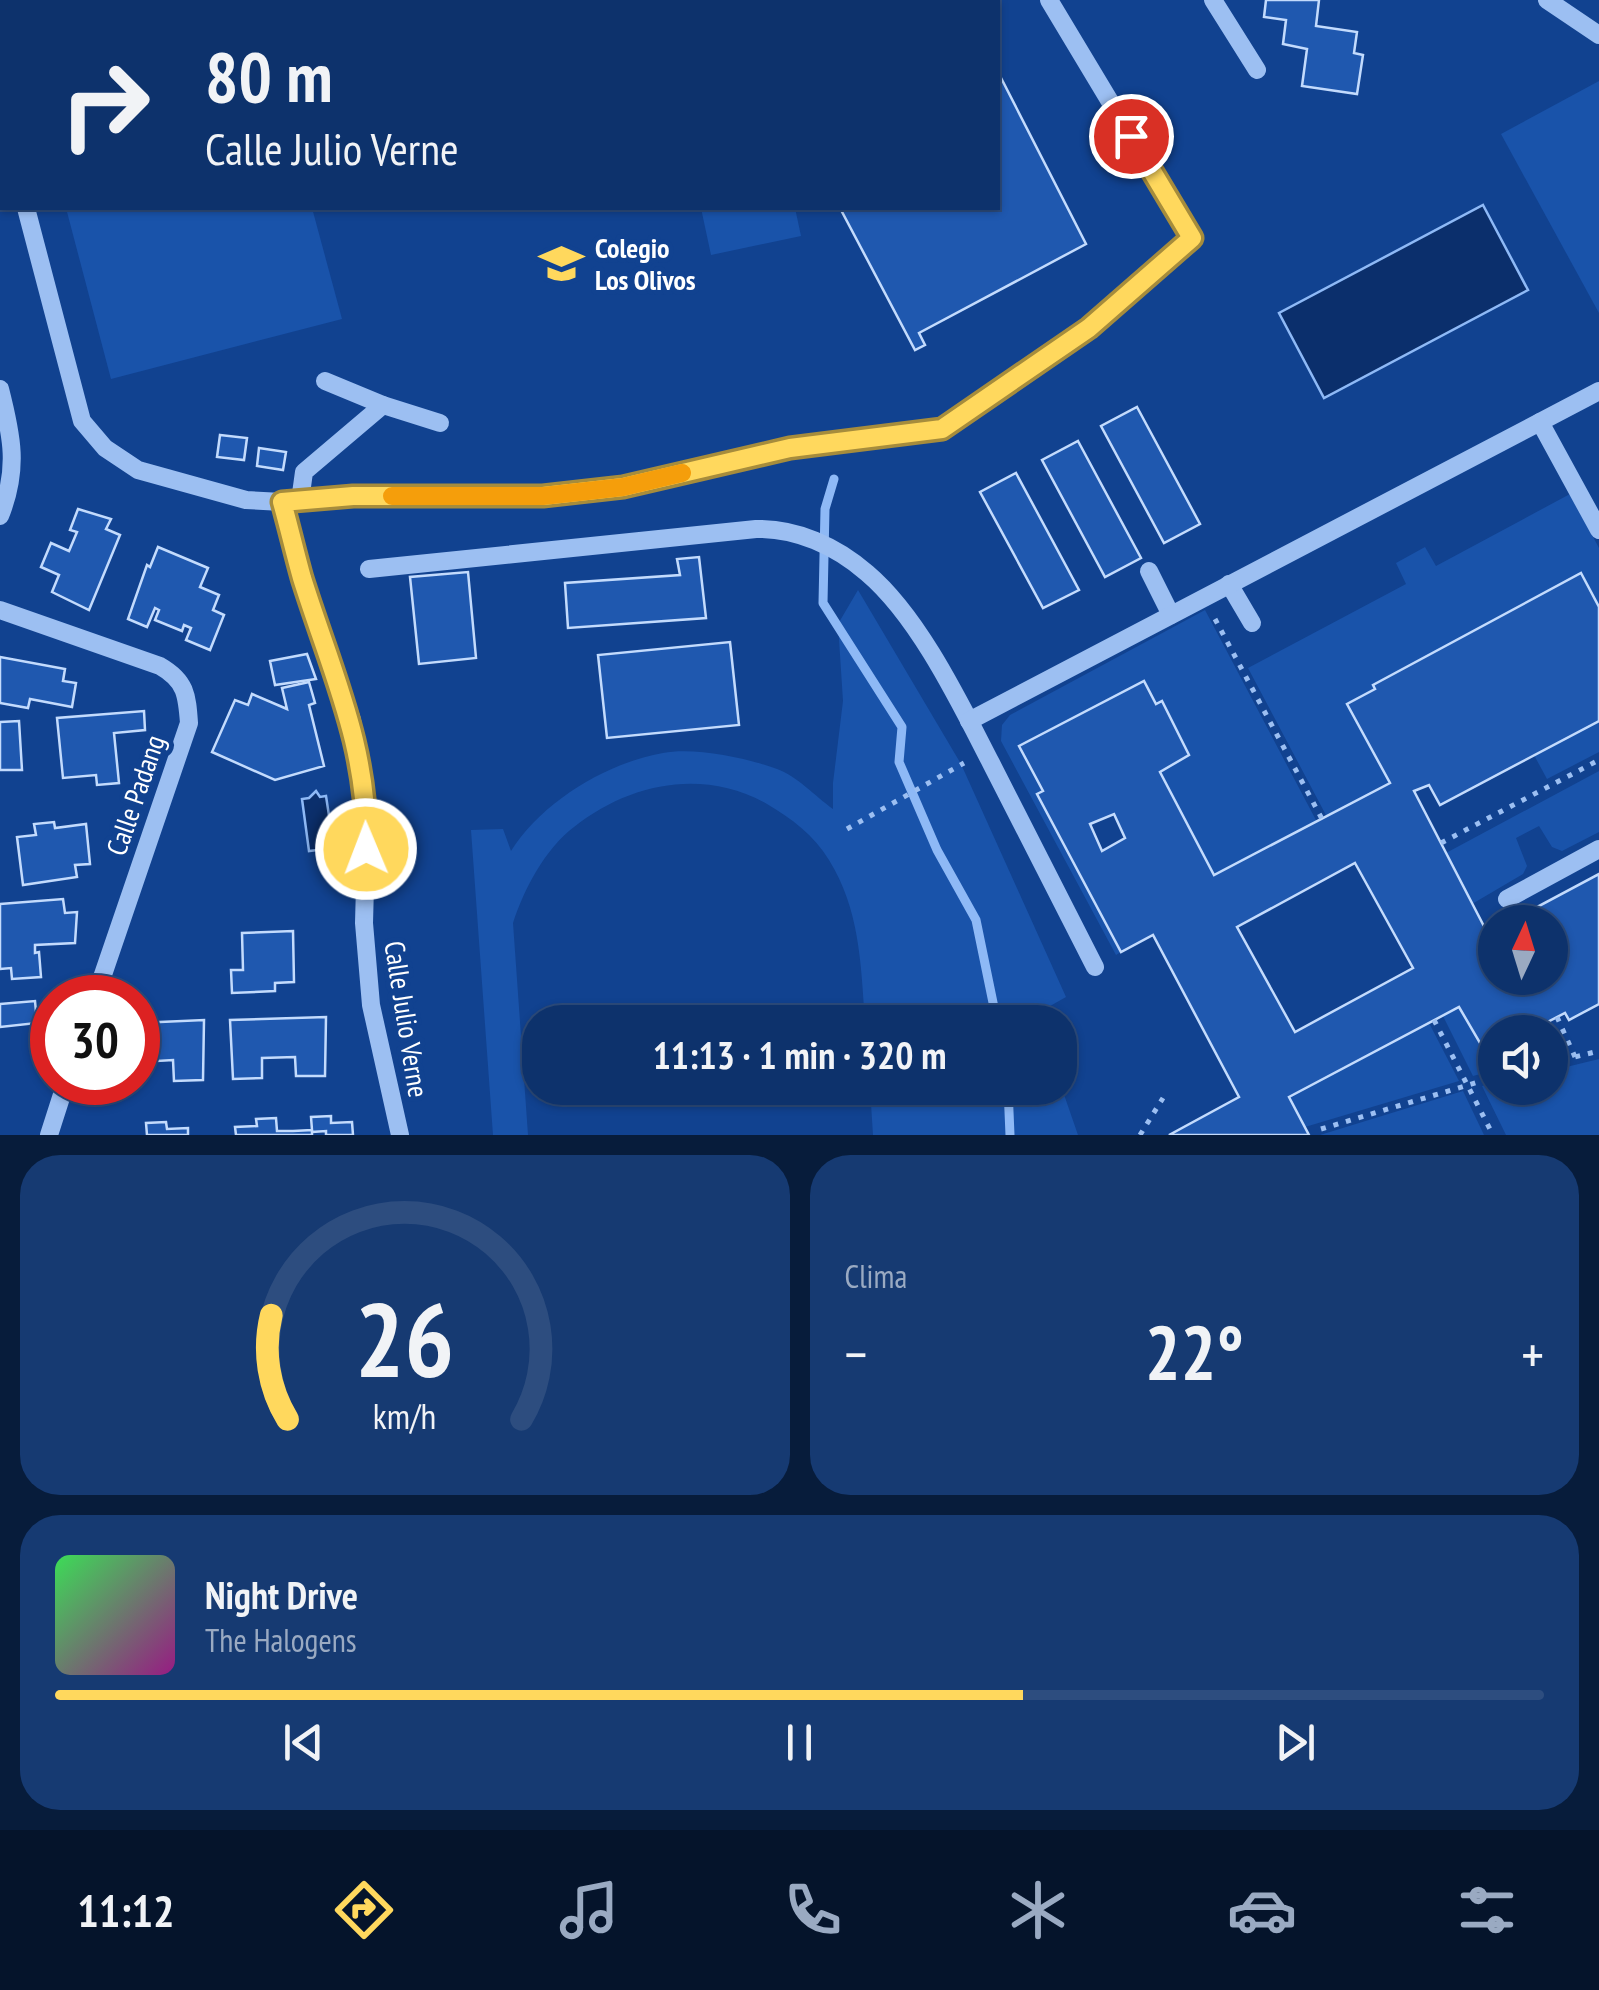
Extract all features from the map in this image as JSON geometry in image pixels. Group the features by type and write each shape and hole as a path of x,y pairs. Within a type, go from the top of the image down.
{"street":[{"path":"27,210 82,421 104,448 138,470 246,500 543,496 623,487 790,448 942,429 1089,328 1192,238 1049,0"},
{"path":"1213,0 1257,70"},
{"path":"1546,0 1599,35"},
{"path":"325,381 383,405 440,422"},
{"path":"0,390 14,442 12,472 0,516"},
{"path":"969,721 1599,391"},
{"path":"291,501 304,472 383,405"},
{"path":"1540,422 1555,459 1599,530"},
{"name":"Calle Julio Verne","path":"291,501 302,577 352,720 367,812 364,923 372,1006 400,1135"},
{"path":"369,569 756,529 807,537 868,573 912,625 969,721 1095,966"},
{"path":"1149,571 1170,615"},
{"path":"1229,584 1252,623"},
{"name":"Calle Padang","path":"0,610 160,666 177,676 187,698 189,723 104,975"},
{"path":"1507,899 1599,849"},
{"path":"48,1135 58,1105"}],"path":[{"path":"1204,598 1322,819"},
{"path":"847,829 984,751"},
{"path":"1442,843 1599,760"},
{"path":"1434,1020 1493,1135"},
{"path":"1568,1042 1575,1057"},
{"path":"1568,1059 1599,1052"},
{"path":"1321,1130 1478,1081"},
{"path":"1140,1135 1163,1098"}],"shaded area":[{"path":"1599,81 1599,313 1501,134"},
{"path":"1483,205 1528,290 1324,398 1279,313"},
{"path":"67,210 313,210 342,319 111,379"},
{"path":"701,210 795,210 801,236 711,255"},
{"path":"1570,494 1599,548 1599,607 1580,574 1374,684 1390,783 1327,817 1248,668 1406,584 1396,563 1425,547 1436,566"},
{"path":"858,590 961,764 1066,997 1052,1005 864,1005 857,938 847,898 829,860 809,835 767,804 718,786 693,784 643,791 596,812 574,827 545,858 523,897 513,923 522,1105 526,1105 528,1135 493,1135 471,830 503,829 511,851 540,816 598,775 641,758 690,751 777,769 833,809 843,701 838,624"},
{"path":"1205,610 1317,822 1214,875 1160,772 1189,754 1162,702 1156,704 1144,681 1020,746 1043,791 1038,795 1121,952 1116,955 1001,741 1002,725 1010,715"},
{"path":"1599,721 1599,752 1547,779 1534,755"},
{"path":"1599,771 1599,832 1562,851 1552,847 1539,826 1516,838 1527,866 1523,874 1472,904 1446,853"},
{"path":"316,791 320,797 326,796 334,848 309,851 302,799"},
{"path":"1459,1007 1478,1039 1478,1075 1473,1076 1443,1016"},
{"path":"1429,1023 1459,1081 1305,1127 1289,1097"},
{"path":"1599,1059 1599,1135 1506,1135 1491,1105 1568,1105 1568,1067"},
{"path":"1463,1091 1484,1135 1320,1135"},
{"path":"871,1105 1068,1105 1078,1135 873,1135"}],"building":[{"path":"1266,0 1319,0 1316,26 1357,32 1354,53 1363,55 1357,94 1302,86 1307,49 1283,44 1286,20 1264,17"},
{"path":"1000,76 1086,244 919,333 925,345 915,350 841,210 1000,210"},
{"path":"1137,407 1200,524 1164,543 1101,426"},
{"path":"220,435 247,438 244,460 217,457"},
{"path":"1078,441 1141,558 1105,577 1042,460"},
{"path":"259,448 286,452 283,470 257,466"},
{"path":"1016,473 1079,590 1043,608 980,492"},
{"path":"78,509 111,519 106,529 120,535 89,610 52,592 59,575 41,567 51,543 69,551 77,532 70,530"},
{"path":"158,547 208,568 200,587 219,595 213,610 224,615 210,650 186,640 191,628 184,625 182,631 155,620 159,610 155,608 147,627 128,619 147,565 150,567"},
{"path":"699,557 706,618 568,628 565,583 680,575 677,559"},
{"path":"468,572 476,658 419,664 410,577"},
{"path":"1581,573 1599,607 1599,721 1440,805 1429,785 1414,791 1478,915 1478,995 1568,995 1568,905 1541,905 1599,874 1599,1004 1569,1020 1565,1013 1478,1015 1478,1040 1459,1007 1289,1097 1309,1135 1169,1135 1239,1097 1153,935 1121,952 1037,794 1043,791 1019,746 1144,681 1156,704 1162,701 1189,755 1160,772 1214,875 1390,783 1347,704 1375,689 1373,685","holes":["1114,814 1125,838 1102,851 1090,824","1355,863 1413,968 1295,1032 1237,927"]},
{"path":"730,642 739,725 607,738 598,655"},
{"path":"307,654 316,679 275,685 270,661"},
{"path":"0,657 65,669 63,681 76,683 72,707 30,699 28,708 0,703"},
{"path":"309,682 315,703 309,705 324,766 275,780 212,752 235,700 248,705 252,694 287,709 282,688"},
{"path":"144,711 145,730 114,733 119,783 97,785 96,775 63,778 57,718"},
{"path":"19,721 22,770 0,770 0,722"},
{"path":"54,822 55,828 86,824 90,864 75,865 77,877 23,885 17,837 36,835 34,824"},
{"path":"63,899 65,913 77,912 75,943 35,945 41,975 12,979 11,968 0,969 0,904"},
{"path":"293,931 294,982 275,983 275,991 232,993 231,970 243,970 242,933"},
{"path":"30,1001 30,1024 0,1027 0,1004"},
{"path":"326,1017 325,1076 296,1076 295,1057 262,1058 262,1078 233,1079 230,1020"},
{"path":"204,1020 203,1080 174,1081 173,1060 160,1061 160,1022"},
{"path":"331,1116 331,1123 352,1122 353,1135 326,1135 326,1131 312,1135 236,1135 235,1127 257,1126 256,1119 276,1118 277,1131 293,1131 312,1130 311,1117"},
{"path":"166,1122 167,1129 188,1128 188,1135 147,1135 146,1123"}],"waterway":[{"path":"834,479 825,509 823,603 902,727 899,762 937,850 976,920 994,1005"},
{"path":"1009,1105 1010,1135"}],"slow traffic":[{"path":"392,496 543,496 623,487 682,473"}],"place":[{"name":"Colegio Los Olivos","path":"562,263"}],"route":[{"path":"366,849 367,812 352,720 302,577 282,502 353,496 543,496 623,487 790,448 942,429 1089,328 1192,238 1131,136"}]}
